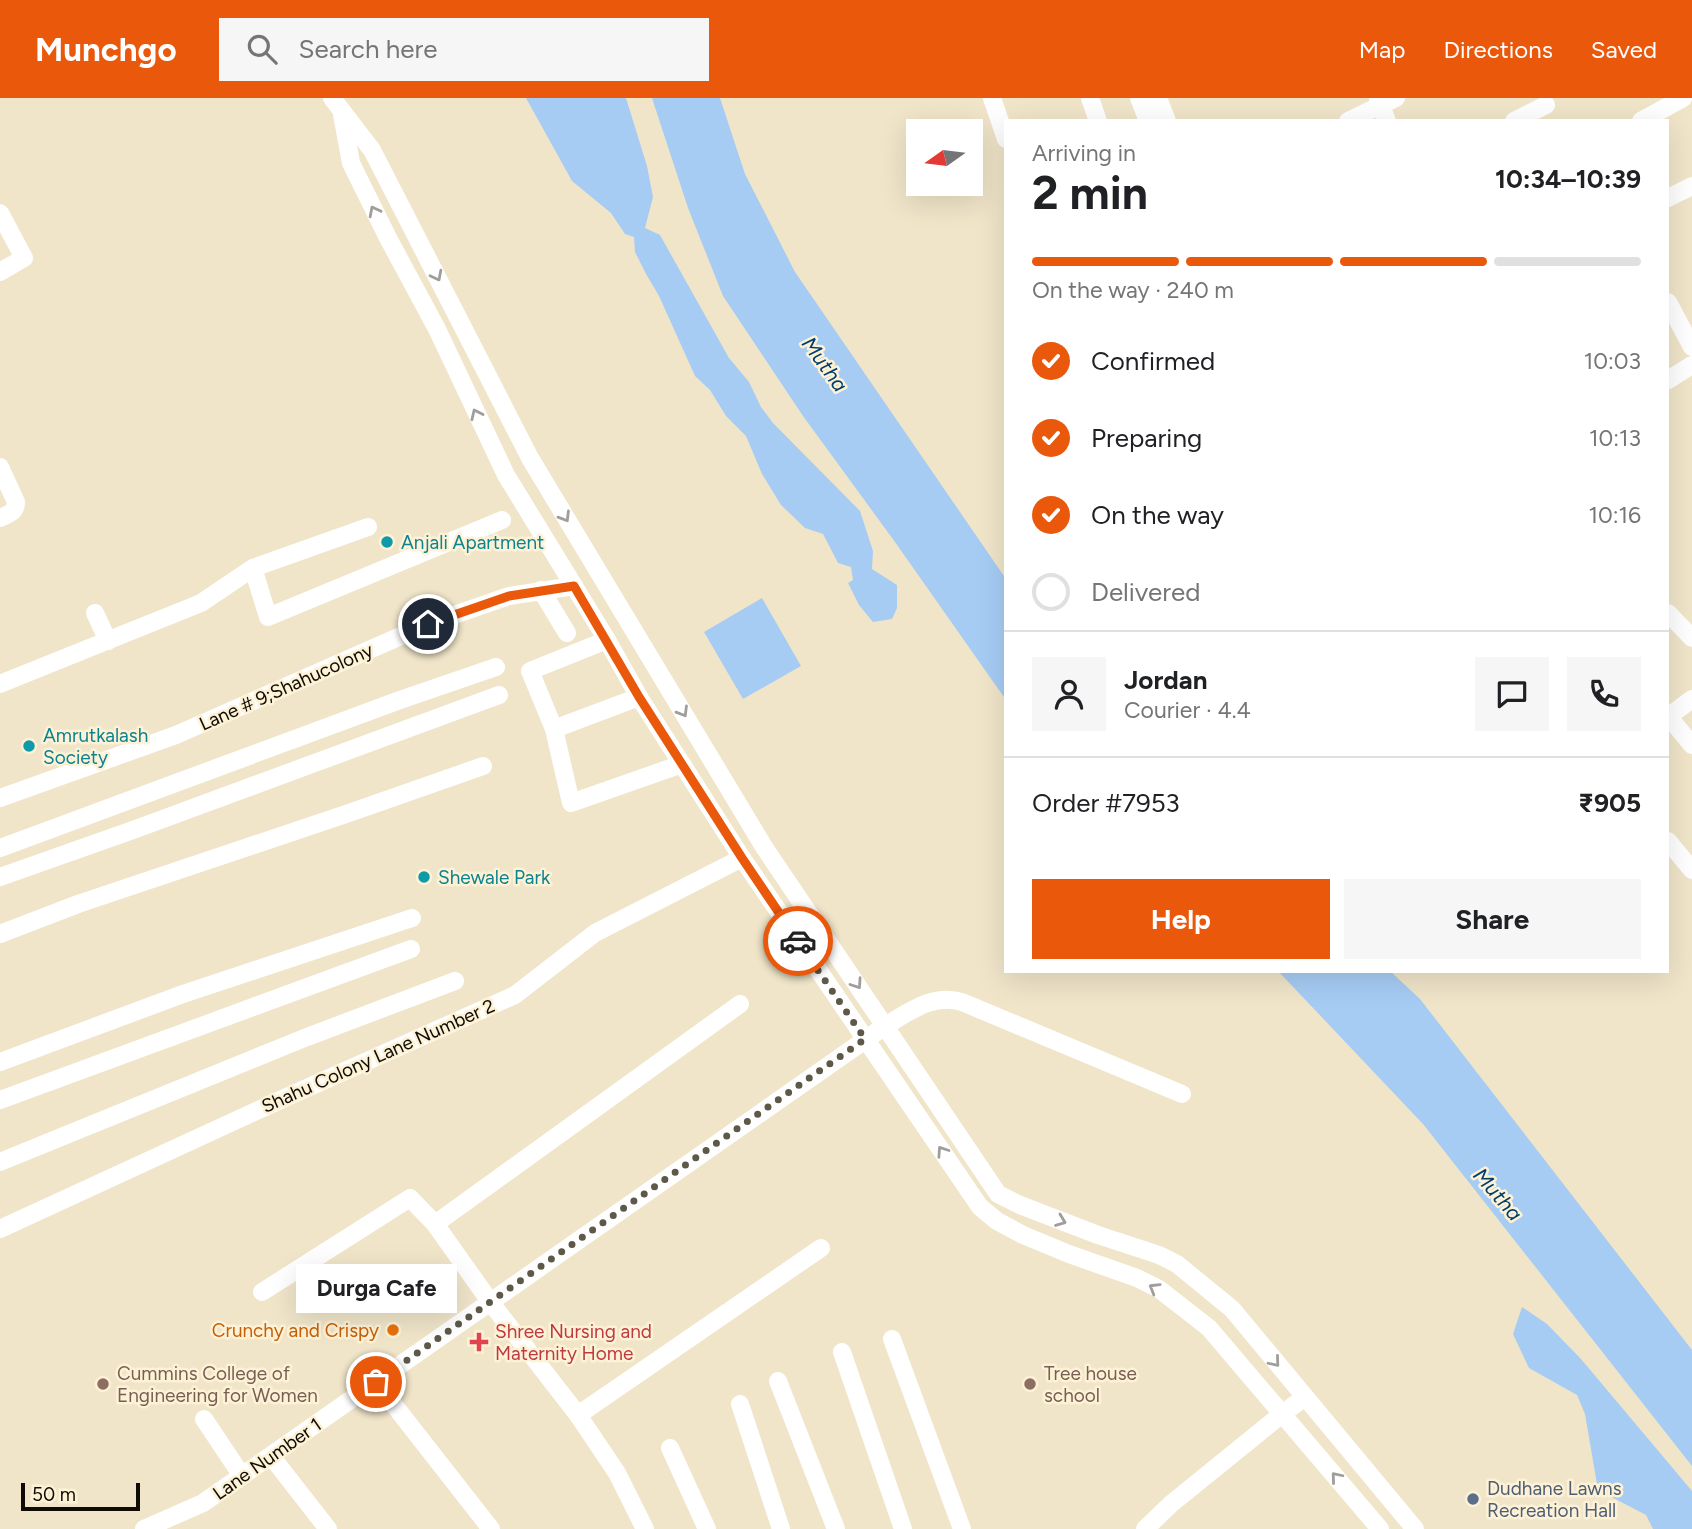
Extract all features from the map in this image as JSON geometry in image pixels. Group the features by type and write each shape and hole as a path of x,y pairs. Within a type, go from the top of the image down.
{"street":[{"path":"992,98 1004,133"},
{"path":"1090,98 1097,119"},
{"path":"1139,98 1147,119"},
{"path":"1158,98 1166,119"},
{"path":"1645,119 1682,98"},
{"path":"337,104 351,163 436,329 506,475 639,697 742,858 980,1208 996,1221 1023,1235 1137,1278 1158,1289 1209,1328 1380,1529"},
{"path":"337,104 372,150 530,458 764,846 998,1194 1020,1205 1177,1264 1232,1309 1415,1529"},
{"path":"1353,119 1385,105"},
{"path":"1518,119 1546,105"},
{"path":"1669,198 1692,186"},
{"path":"0,213 24,258 0,272"},
{"path":"1669,304 1692,347"},
{"path":"1669,379 1692,365"},
{"path":"0,467 16,502 11,513 0,518"},
{"path":"253,568 268,617 502,520"},
{"path":"0,684 201,603 253,568 368,527"},
{"name":"Lane # 9;Shahucolony","path":"0,798 176,735 428,624 509,596 574,586"},
{"path":"541,590 567,633"},
{"path":"96,613 108,641"},
{"path":"1669,614 1692,638"},
{"path":"607,640 530,671 554,729 571,803 682,764"},
{"path":"0,848 496,667"},
{"path":"0,877 146,826 499,695"},
{"path":"554,729 639,697"},
{"path":"1669,716 1692,699"},
{"path":"1669,718 1692,745"},
{"path":"0,934 78,904 483,766"},
{"path":"1669,842 1692,870"},
{"name":"Shahu Colony Lane Number 2","path":"0,1229 515,995 595,933 742,858"},
{"path":"0,1062 183,994 412,918"},
{"path":"0,1100 411,949"},
{"path":"0,1162 295,1042 455,981"},
{"name":"Lane Number 1","path":"144,1529 203,1503 865,1039 923,1004 952,999 973,1006 1182,1094"},
{"path":"435,1224 740,1004"},
{"path":"262,1292 410,1198 435,1224 491,1303 578,1415 617,1473 645,1529"},
{"path":"578,1415 821,1248"},
{"path":"892,1339 962,1529"},
{"path":"842,1352 903,1529"},
{"path":"778,1381 836,1529"},
{"path":"376,1382 491,1529"},
{"path":"1144,1529 1171,1504 1305,1397"},
{"path":"740,1404 781,1529"},
{"path":"204,1419 242,1476"},
{"path":"670,1448 707,1529"},
{"path":"271,1456 328,1529"}],"water":[{"path":"526,98 626,98 647,166 653,197 645,228 660,235 729,358 749,382 761,407 773,423 860,511 873,551 872,569 897,585 897,608 892,619 873,622 859,605 848,583 853,580 851,567 838,563 823,534 805,528 781,505 762,474 746,436 726,416 710,390 695,376 659,296 635,252 634,237 625,234 611,213 572,181"},
{"name":"Mutha","path":"652,98 720,98 745,174 795,272 1004,576 1004,697 803,416 723,296 688,208"},
{"path":"762,598 801,666 743,699 704,632"},
{"name":"Mutha","path":"1280,973 1392,973 1420,999 1692,1350 1692,1466 1423,1124"},
{"path":"1522,1307 1547,1324 1581,1359 1692,1491 1692,1529 1653,1529 1646,1515 1598,1490 1585,1414 1577,1395 1529,1368 1513,1334"}],"way so far":[{"path":"376,1382 865,1039 798,941"}],"place":[{"name":"Anjali Apartment","path":"387,542"},
{"name":"Amrutkalash Society","path":"29,746"},
{"name":"Shewale Park","path":"424,877"},
{"name":"Crunchy and Crispy","path":"393,1330"},
{"name":"Shree Nursing and Maternity Home","path":"479,1342"},
{"name":"Durga Cafe","path":"376,1382"},
{"name":"Cummins College of Engineering for Women","path":"103,1384"},
{"name":"Tree house school","path":"1030,1384"},
{"name":"Dudhane Lawns Recreation Hall","path":"1473,1499"}],"route":[{"path":"428,624 509,596 574,586 639,697 798,941"}]}
